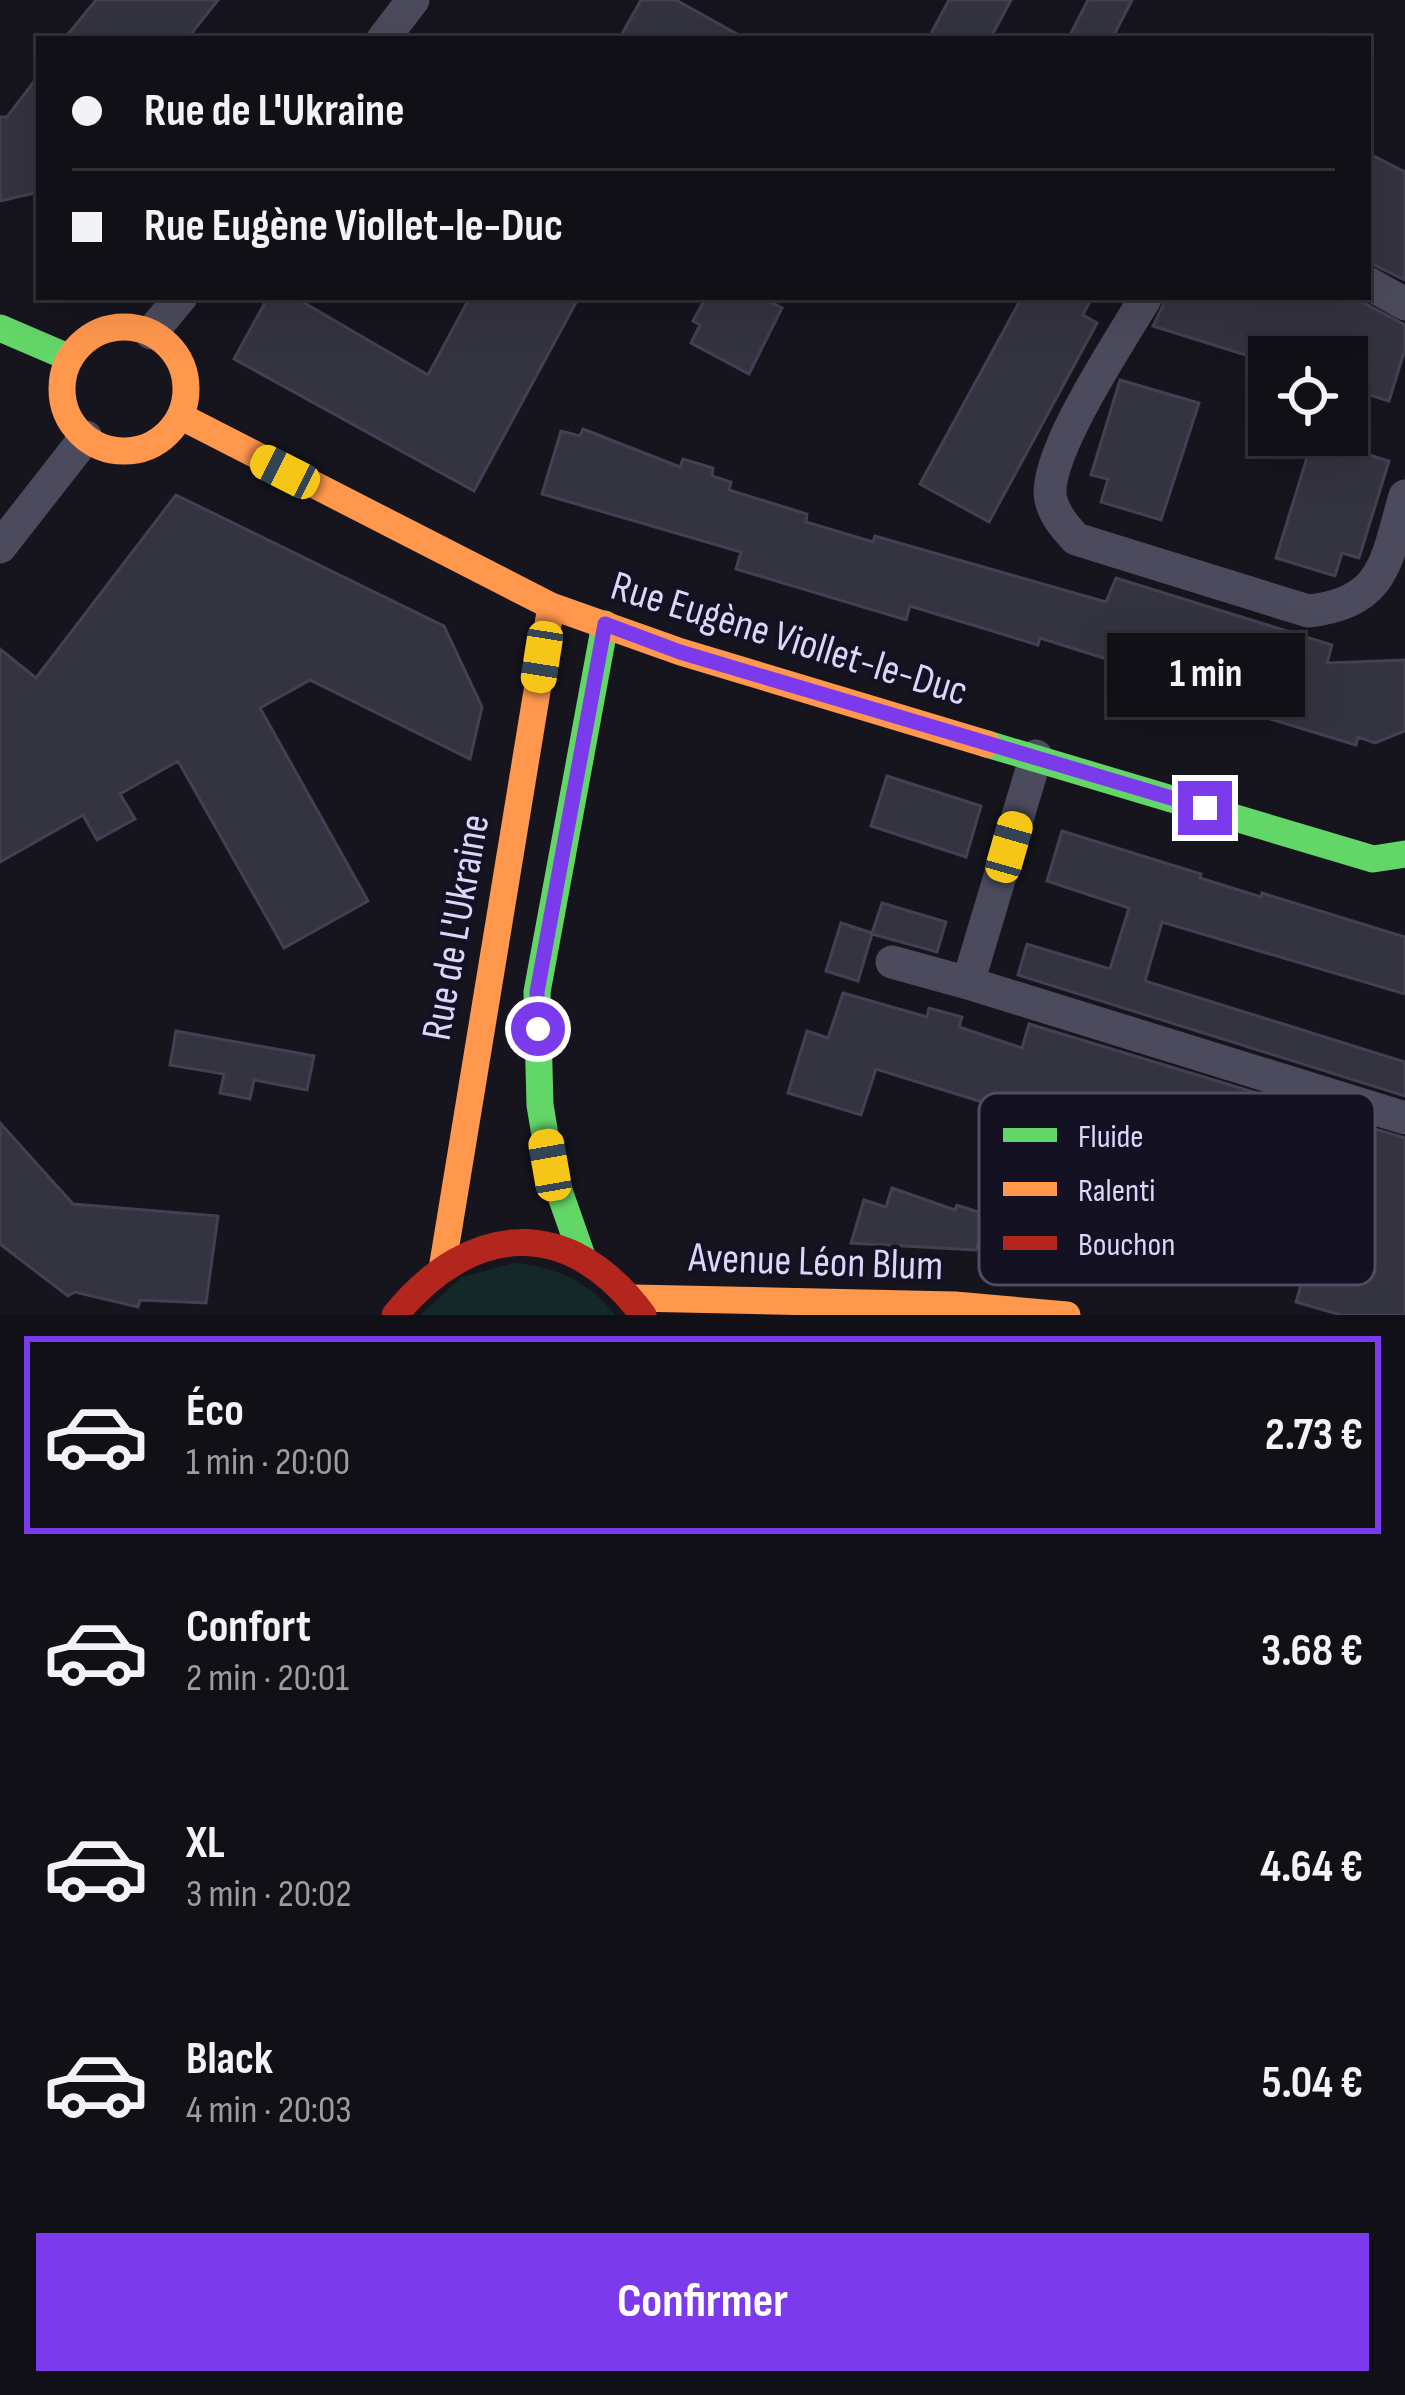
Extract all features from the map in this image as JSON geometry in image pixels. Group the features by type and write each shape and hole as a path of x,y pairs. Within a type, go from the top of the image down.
{"street":[{"path":"385,36 413,0"},
{"path":"1371,286 1405,304"},
{"path":"152,333 179,300"},
{"path":"1144,300 1055,457 1050,498 1059,520 1076,539 1308,611 1344,604 1377,581 1399,538 1405,496"},
{"path":"0,328 70,358"},
{"path":"115,328 152,333 167,344 186,378 180,416 155,443 138,449 119,451 86,437 74,424 62,392 70,358 82,344 115,328"},
{"name":"Rue Eugène Viollet-le-Duc","path":"180,416 551,605 680,652 1373,859 1405,854"},
{"path":"0,547 86,437"},
{"name":"Rue de L'Ukraine","path":"443,1263 551,605"},
{"path":"582,1256 550,1165 540,1105 537,992 605,624"},
{"path":"968,983 1036,756"},
{"path":"892,962 1324,1093"},
{"path":"1375,1109 1405,1118"},
{"path":"395,1315 410,1291 443,1263 476,1248 512,1242 548,1244 582,1256 610,1274 638,1307"},
{"name":"Avenue Léon Blum","path":"638,1307 955,1305 1067,1315"}],"green space":[{"path":"514,1263 570,1278 594,1293 615,1315 420,1315 462,1277"}],"building":[{"path":"96,0 218,0 189,36 66,36"},
{"path":"641,0 676,0 741,36 621,36"},
{"path":"949,0 1011,0 992,36 930,36"},
{"path":"1088,0 1132,0 1114,36 1070,36"},
{"path":"36,79 36,193 0,201 0,117 7,117"},
{"path":"1371,155 1405,172 1405,280 1371,263"},
{"path":"266,300 299,300 428,375 468,300 577,300 474,491 234,359"},
{"path":"704,300 767,300 782,308 749,374 691,343 700,325 693,321"},
{"path":"1020,300 1090,300 1083,315 1097,323 989,522 920,484"},
{"path":"1166,300 1359,300 1405,325 1405,349 1389,401 1368,394 1368,336 1248,336 1248,356 1153,326"},
{"path":"1120,380 1199,403 1161,520 1101,502 1108,479 1091,475"},
{"path":"583,429 680,467 683,459 713,468 712,476 731,482 729,490 807,514 806,522 873,542 875,536 1106,602 1116,578 1332,645 1327,663 1405,660 1405,731 1375,743 1358,737 1356,745 1257,715 1259,707 1040,638 1038,645 910,606 906,620 736,569 741,552 542,494 561,431 580,436"},
{"path":"1368,455 1389,461 1359,558 1342,553 1335,576 1276,558 1307,456"},
{"path":"176,495 444,626 482,707 470,759 310,680 260,708 368,901 284,948 178,761 120,794 135,819 97,840 83,815 0,862 0,649 36,678"},
{"path":"887,776 981,806 966,857 871,826"},
{"path":"1062,831 1261,897 1262,893 1405,937 1405,994 1162,922 1145,981 1405,1062 1405,1096 1018,975 1027,944 1110,969 1129,908 1047,881"},
{"path":"882,903 946,922 937,952 872,934 858,981 826,971 841,923 872,933"},
{"path":"843,993 927,1017 929,1008 962,1017 959,1027 1022,1048 1029,1024 1257,1093 979,1093 979,1101 876,1069 861,1115 788,1093 807,1031 828,1038"},
{"path":"176,1031 314,1056 307,1090 254,1080 250,1099 220,1093 224,1074 170,1065"},
{"path":"0,1123 73,1204 218,1216 206,1303 140,1300 138,1307 75,1292 68,1296 0,1244"},
{"path":"1375,1129 1405,1138 1405,1315 1341,1315 1296,1302 1301,1285 1375,1285"},
{"path":"892,1188 955,1210 957,1205 979,1212 976,1250 851,1243 864,1200 886,1207"}],"traffic: fast":[{"path":"0,328 70,358"},
{"path":"582,1256 550,1165 540,1105 537,992 605,624"},
{"path":"987,744 1373,859 1405,854"}],"traffic: slow":[{"path":"124,327 148,332 167,346 181,365 186,389 181,413 167,432 148,446 124,451 100,446 81,432 67,413 62,389 67,365 81,346 100,332 124,327"},
{"path":"180,416 551,606 681,652 987,744"},
{"path":"443,1263 551,606"},
{"path":"634,1298 955,1305 1067,1315"}],"traffic: jam":[{"path":"395,1315 424,1284 455,1262 487,1248 520,1243 552,1247 584,1260 614,1282 643,1315"}],"route":[{"path":"538,1029 537,992 605,624 680,652 1205,808"}]}
